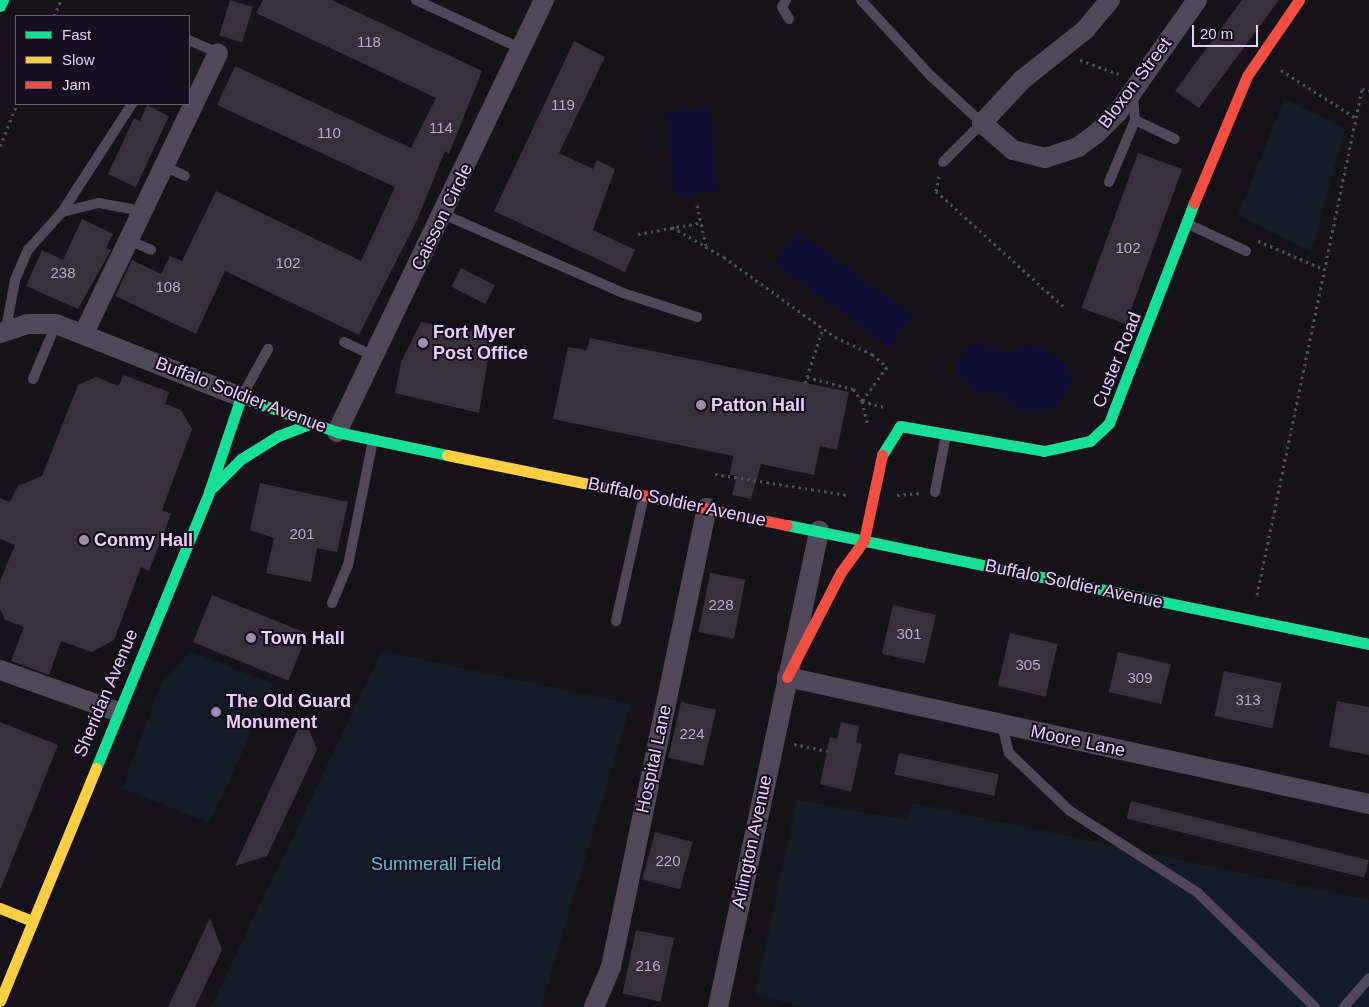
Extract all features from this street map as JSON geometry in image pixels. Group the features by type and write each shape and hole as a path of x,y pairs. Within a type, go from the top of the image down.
{"main road":[{"path":"0,6 3,0"},
{"name":"Custer Road","path":"864,540 890,435 900,426 947,432 1044,452 1090,441 1109,424 1122,399 1227,119 1259,56 1299,0"},
{"name":"Buffalo Soldier Avenue","path":"241,397 310,424 337,432 1369,644"},
{"name":"Sheridan Avenue","path":"0,1001 116,711 209,492 241,397"},
{"path":"209,492 242,459 278,436 310,424"},
{"name":"Arlington Avenue","path":"787,677 841,572 864,540"},
{"path":"0,908 32,921"}],"street":[{"name":"Caisson Circle","path":"337,432 544,0"},
{"path":"982,123 1022,80 1085,30 1110,0"},
{"name":"Bloxon Street","path":"982,123 1013,150 1045,158 1090,138 1136,86 1196,0"},
{"path":"84,333 218,54"},
{"name":"Buffalo Soldier Avenue","path":"3,331 56,324 84,333 241,397"},
{"name":"Hospital Lane","path":"594,1007 611,967 707,508"},
{"name":"Arlington Avenue","path":"718,1007 819,531"},
{"path":"0,670 116,711"},
{"name":"Moore Lane","path":"787,677 1369,804"}],"lane":[{"path":"416,0 522,49"},
{"path":"786,0 782,7 789,19"},
{"path":"862,0 931,76 982,123 943,162"},
{"path":"190,40 218,54"},
{"path":"1109,182 1135,120 1136,86"},
{"path":"3,331 15,280 28,250 62,212 131,105"},
{"path":"1135,120 1175,139"},
{"path":"164,166 186,176"},
{"path":"62,212 99,204 142,211"},
{"path":"443,214 622,293 697,316"},
{"path":"1188,224 1246,251"},
{"path":"128,240 151,250"},
{"path":"33,379 56,324"},
{"path":"344,342 374,356"},
{"path":"241,397 268,350"},
{"path":"935,492 947,432"},
{"path":"332,603 348,565 373,439"},
{"path":"616,621 644,495"},
{"path":"1002,725 1008,753 1070,811 1198,894 1315,1007"},
{"path":"1344,1007 1369,978"}],"path":[{"path":"54,15 60,0"},
{"path":"1056,52 1136,86"},
{"path":"1259,56 1356,118"},
{"path":"1254,605 1362,89 1369,91"},
{"path":"0,146 17,105"},
{"path":"943,162 936,192 1064,308"},
{"path":"697,205 699,223 706,246"},
{"path":"638,234 699,223"},
{"path":"672,227 706,246 823,328 872,354 887,367 862,401"},
{"path":"1246,251 1261,239 1324,269"},
{"path":"805,383 823,328"},
{"path":"807,377 853,389 862,401 868,430"},
{"path":"862,401 894,410"},
{"path":"715,474 848,496 852,491"},
{"path":"892,494 935,492"},
{"path":"774,740 827,751"}],"green space":[{"path":"1284,99 1345,129 1311,252 1238,215"},
{"path":"190,651 274,684 209,823 122,788 161,684"},
{"name":"Summerall Field","path":"382,651 631,704 541,1007 211,1007"},
{"path":"797,800 906,820 912,803 1369,900 1369,1007 803,1007 755,994"}],"shaded area":[{"path":"709,108 718,192 675,196 666,112"},
{"path":"798,232 913,315 890,347 775,264"},
{"path":"977,344 1002,353 1030,345 1049,351 1066,363 1072,381 1069,389 1053,408 1030,413 1018,410 997,391 977,393 959,377 957,365 968,347"}],"building":[{"path":"230,0 253,7 242,42 219,35"},
{"path":"263,0 332,0 482,71 449,154 445,151 417,220 359,335 225,271 196,334 115,296 132,260 161,274 170,256 182,261 216,191 361,261 395,187 217,105 235,66 411,148 436,98 256,13"},
{"path":"1242,0 1279,0 1199,108 1175,91"},
{"path":"574,41 605,57 559,153 593,169 597,160 615,169 593,230 635,250 625,272 494,211"},
{"path":"147,105 169,116 136,187 108,174 134,118 140,121"},
{"path":"1138,153 1182,169 1126,324 1082,308"},
{"path":"82,219 113,234 106,248 111,250 78,309 26,286 42,250 63,260"},
{"path":"461,268 495,285 485,304 451,287"},
{"path":"421,322 492,335 479,413 395,393 401,362"},
{"name":"Patton Hall","path":"590,338 849,392 837,450 820,446 814,475 761,464 751,499 732,495 737,476 730,474 733,456 553,419 568,347 587,350"},
{"name":"Conmy Hall","path":"123,375 169,392 165,404 181,410 192,429 162,510 171,514 149,571 141,567 114,640 92,652 61,641 49,675 11,661 24,627 5,620 0,609 0,581 15,545 0,539 0,498 10,502 18,486 42,476 78,385 96,377 119,386"},
{"path":"260,483 348,502 337,552 317,548 311,582 266,573 274,538 250,530"},
{"path":"710,573 745,580 734,639 699,632"},
{"name":"Town Hall","path":"212,595 307,634 288,681 193,642"},
{"path":"893,605 936,615 925,664 882,654"},
{"path":"1010,633 1058,644 1046,697 998,686"},
{"path":"1118,652 1171,664 1161,704 1109,692"},
{"path":"1224,671 1282,683 1272,728 1214,716"},
{"path":"1337,701 1369,707 1369,755 1329,747"},
{"path":"681,702 716,710 703,766 668,758"},
{"path":"304,716 317,750 267,856 235,866"},
{"path":"0,722 58,745 1,888 0,888"},
{"path":"841,722 859,726 856,742 862,744 851,792 820,784 830,737 837,739"},
{"path":"899,753 999,774 994,796 894,775"},
{"path":"1131,801 1369,860 1364,878 1127,818"},
{"path":"655,832 693,842 680,889 642,879"},
{"path":"210,918 222,950 195,1007 168,1007"},
{"path":"636,930 674,938 661,1002 622,994"}],"traffic: fast":[{"path":"0,6 3,0"},
{"path":"882,455 900,426 1044,451 1090,441 1109,423 1194,203"},
{"path":"96,768 209,492 241,397 337,432 447,455"},
{"path":"213,487 241,459 278,436 310,424"},
{"path":"787,525 1369,644"}],"traffic: slow":[{"path":"447,455 632,493"},
{"path":"0,1001 96,768"},
{"path":"0,908 32,921"}],"traffic: jam":[{"path":"1194,203 1247,76 1299,0"},
{"path":"787,677 841,572 864,540 882,455"},
{"path":"632,493 787,525"}],"place":[{"name":"Fort Myer Post Office","path":"423,343"},
{"name":"Patton Hall","path":"701,405"},
{"name":"Conmy Hall","path":"84,540"},
{"name":"Town Hall","path":"251,638"},
{"name":"The Old Guard Monument","path":"216,712"}]}
